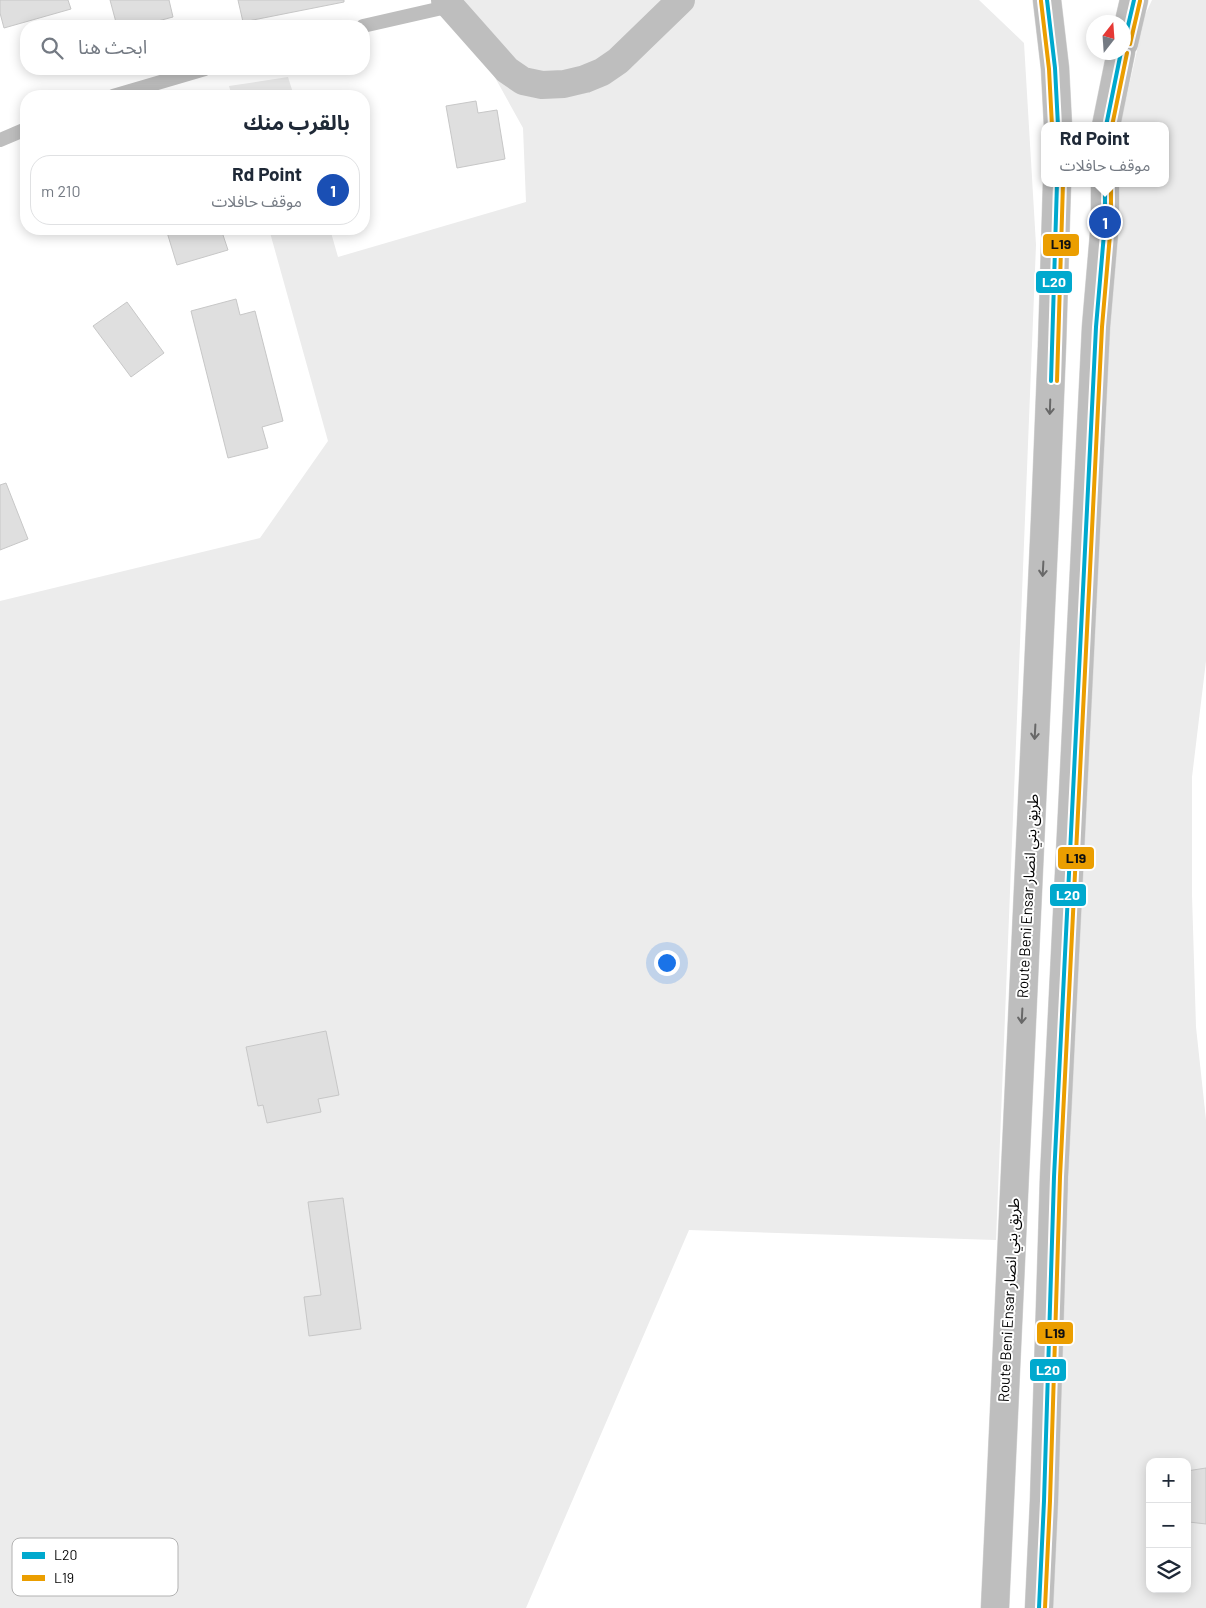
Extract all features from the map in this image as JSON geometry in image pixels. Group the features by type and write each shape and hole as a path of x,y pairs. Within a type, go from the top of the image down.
{"main road":[{"path":"448,3 507,70 524,81 542,85 564,84 602,72 618,61 680,0"},
{"path":"1047,0 1055,68 1058,122"},
{"path":"1131,15 1134,0"},
{"path":"1107,122 1119,60"},
{"name":"Route Beni Ensar طريق بني انصار","path":"996,1608 1045,520 1057,187"},
{"path":"1039,1608 1054,1177 1096,327 1105,222 1106,187"}],"lane":[{"path":"370,24 448,3"},
{"path":"133,90 185,75"},
{"path":"0,140 20,132"}],"shaded area":[{"path":"452,0 979,0 1024,43 1036,245 996,1240 689,1230 526,1608 0,1608 0,601 260,538 328,441 271,235 332,235 338,257 526,202 523,128"},
{"path":"1152,0 1206,0 1206,661 1192,777 1192,895 1196,1027 1206,1120 1206,1608 1052,1608 1105,222 1109,187 1169,187 1169,122 1121,122 1145,15"},
{"path":"288,77 292,90 230,90 229,86"}],"building":[{"path":"0,0 68,0 71,9 32,20 20,20 20,23 4,28 0,13"},
{"path":"110,0 169,0 173,17 162,20 115,20"},
{"path":"238,0 344,0 344,2 253,20 243,20"},
{"path":"476,101 478,113 497,110 505,159 457,168 446,106"},
{"path":"168,235 223,235 228,250 177,265"},
{"path":"236,299 240,315 255,311 283,421 262,427 268,448 228,458 191,311"},
{"path":"127,302 164,353 131,377 93,326"},
{"path":"6,483 28,539 0,550 0,485"},
{"path":"326,1031 339,1095 318,1099 321,1112 267,1123 263,1105 258,1106 246,1047"},
{"path":"343,1198 361,1329 309,1336 304,1297 321,1295 308,1202"},
{"path":"1206,1468 1206,1524 1191,1522 1191,1470"}],"transit line":[{"name":"L20","path":"1047,0 1055,68 1058,122"},
{"name":"L20","path":"1131,15 1134,0"},
{"name":"L19","path":"1041,1 1049,69 1052,122"},
{"name":"L19","path":"1131,40 1140,1"},
{"name":"L20","path":"1107,122 1119,60"},
{"name":"L19","path":"1113,122 1126,60"},
{"name":"L20","path":"1051,381 1057,187"},
{"name":"L19","path":"1057,381 1063,187"},
{"name":"L20","path":"1039,1608 1054,1177 1096,327 1105,222 1105,187"},
{"name":"L19","path":"1045,1608 1060,1177 1102,327 1111,223 1111,187"}],"place":[{"name":"Rd Point","path":"1105,222"}]}
